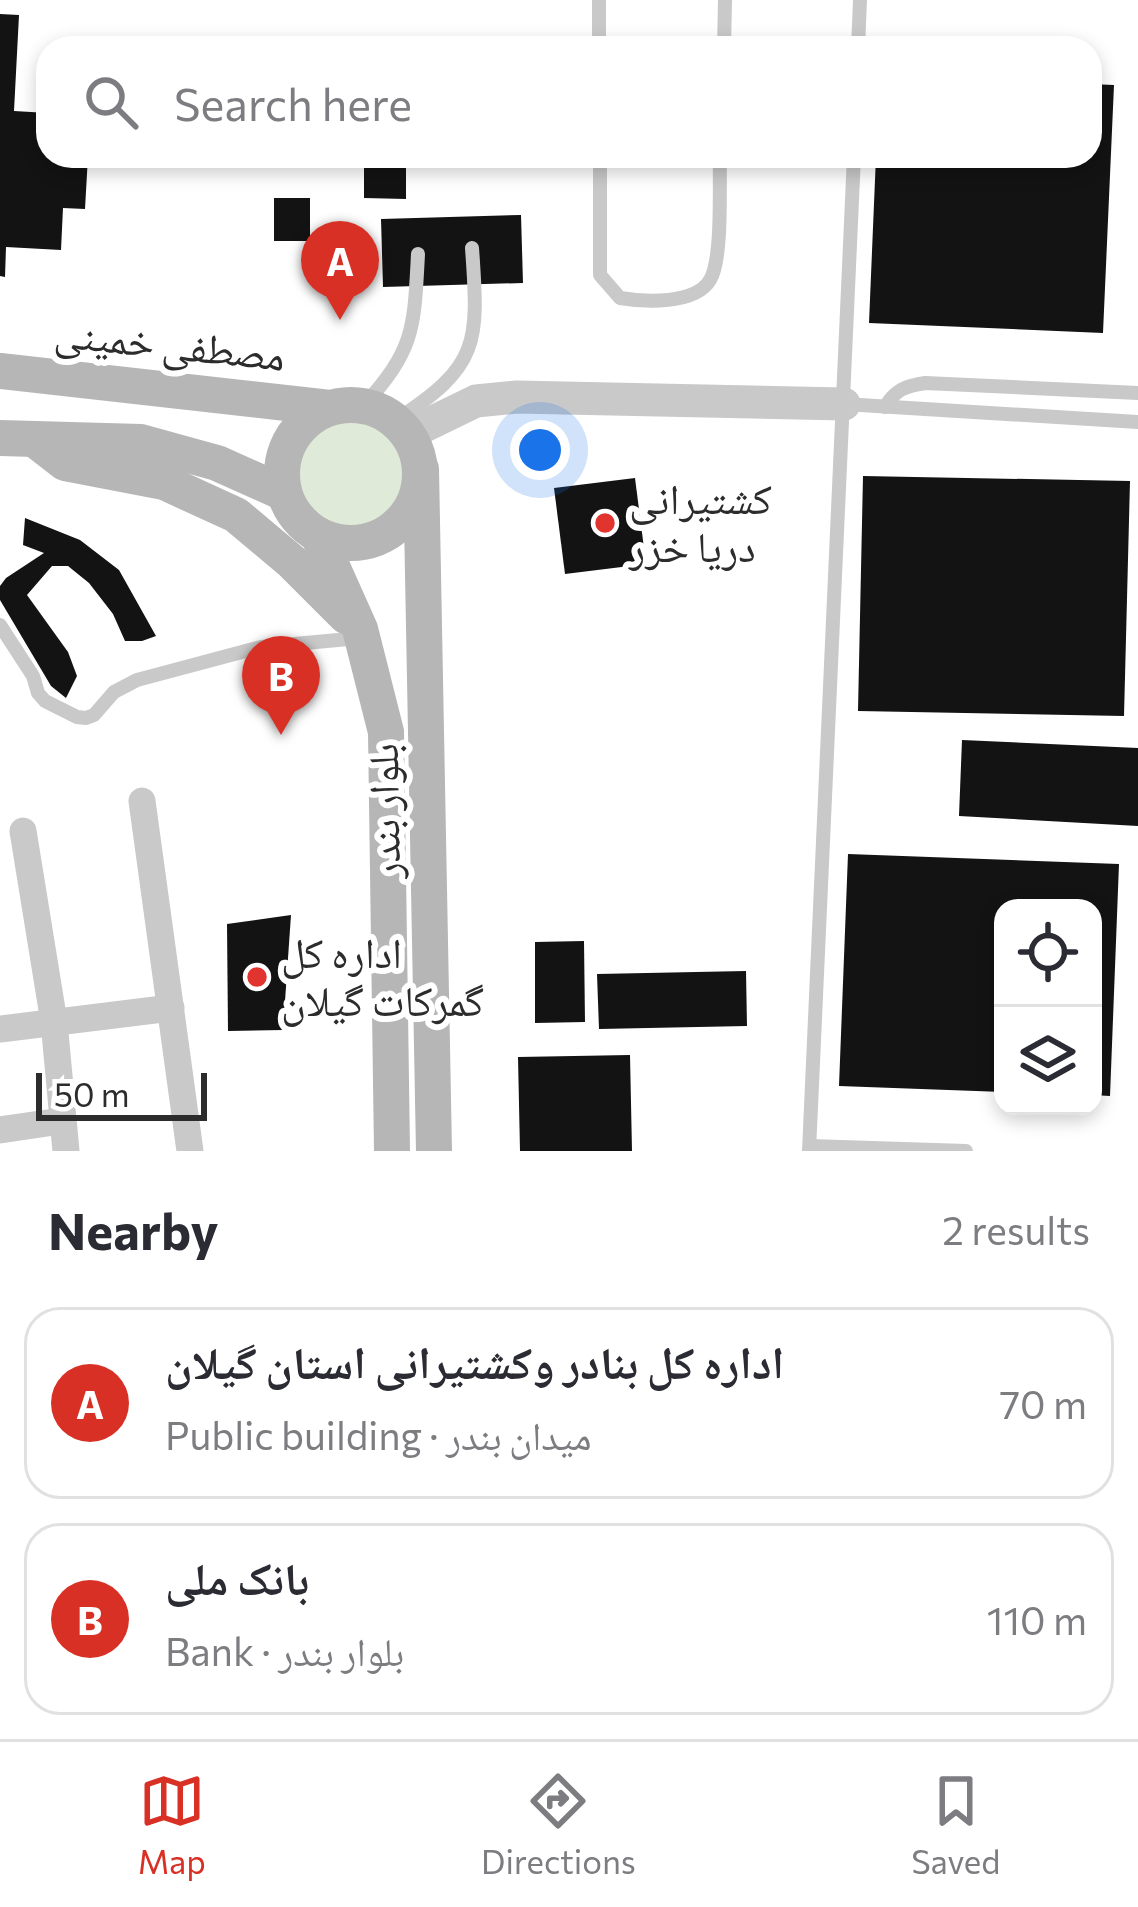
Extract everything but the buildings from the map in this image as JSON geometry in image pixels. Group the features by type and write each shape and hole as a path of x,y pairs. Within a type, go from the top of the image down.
{"main road":[{"name":"مصطفی خمینی","path":"0,371 374,417"},
{"path":"314,415 374,417 416,449 422,470 414,503 404,519 373,540 335,542 318,535 303,524 284,493 284,457 290,441 314,415"},
{"path":"17,439 141,442 217,463 284,493"},
{"path":"17,439 65,463 164,482 236,515 292,562 362,633"},
{"name":"بلوار بندر","path":"422,470 434,1151"},
{"name":"بلوار بندر","path":"318,535 362,633 386,732 392,1151"}],"street":[{"path":"374,417 518,397 844,404"},
{"path":"142,801 190,1151"},
{"path":"23,831 54,1022 66,1151"},
{"path":"0,1029 170,1008"},
{"path":"0,1130 61,1121"}],"lane":[{"path":"599,0 599,36"},
{"path":"724,36 725,0"},
{"path":"858,36 860,0"},
{"path":"600,168 600,275 620,298 652,303 699,292 711,279 717,256 720,168"},
{"path":"854,168 809,1149 966,1151"},
{"path":"374,417 435,394 459,370 473,331 472,248"},
{"path":"374,417 410,339 418,254"},
{"path":"885,407 892,394 925,383 1138,393"},
{"path":"844,404 1138,422"},
{"path":"0,625 45,701 86,718 113,692 137,680 261,647 362,633"}],"green space":[{"path":"351,415 374,419 393,432 406,451 410,474 406,497 393,516 374,529 351,533 328,529 309,516 296,497 292,474 296,451 309,432 328,419"}],"place":[{"name":"اداره کل بنادر وکشتیرانی استان گیلان","path":"340,320"},
{"name":"کشتیرانی دریا خزر","path":"605,523"},
{"name":"بانک ملی","path":"281,735"},
{"name":"اداره کل گمرکات گیلان","path":"257,977"}]}
